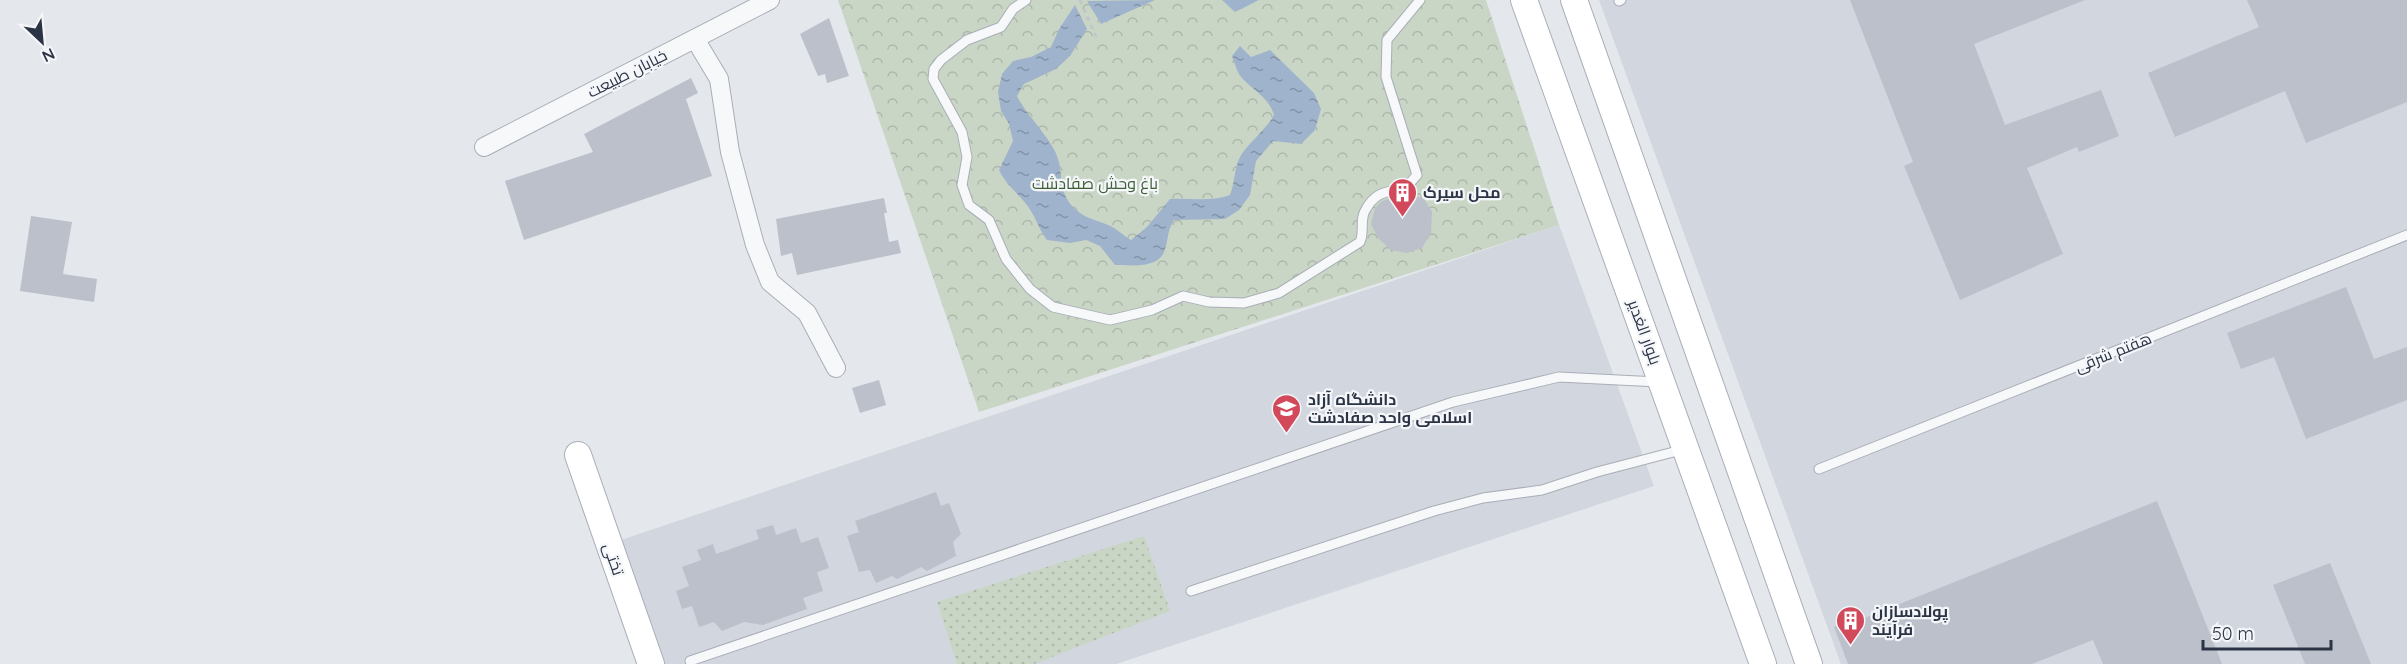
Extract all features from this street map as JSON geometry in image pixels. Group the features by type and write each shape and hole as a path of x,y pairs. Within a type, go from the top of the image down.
{"street":[{"name":"خیابان طبیعت","path":"484,147 770,0"},
{"name":"بلوار الغدیر","path":"1524,0 1763,664"},
{"path":"1574,0 1809,664"},
{"path":"694,39 719,80 730,152 754,245 770,282 807,313 836,368"},
{"name":"تختی","path":"578,455 651,664"}],"lane":[{"path":"1026,0 1013,9 1001,27 967,40 941,60 934,69 933,79 962,132 967,158 962,185 969,205 989,220 1006,259 1030,289 1053,307 1110,320 1152,310 1183,296 1209,302 1244,303 1279,293 1360,242 1364,234 1362,222 1365,210 1371,202 1389,190 1407,186 1417,175 1386,77 1387,40 1420,0"},
{"name":"هفتم شرقی","path":"1820,469 2407,235"},
{"path":"690,661 1453,402 1559,377 1663,382"},
{"path":"1191,591 1434,511 1483,498 1542,490 1597,472 1687,448"}],"path":[{"path":"1080,0 1096,37"}],"shaded area":[{"path":"1599,0 2407,0 2407,664 1841,664"},
{"name":"دانشگاه آزاد اسلامی واحد صفادشت","path":"1559,225 1654,486 1116,664 653,664 609,544"}],"green space":[{"name":"باغ وحش صفادشت","path":"838,0 1486,0 1559,225 979,412"},
{"path":"1144,536 1170,611 1034,664 957,664 937,602"}],"water":[{"path":"1155,0 1101,24 1087,1"},
{"path":"1222,0 1259,0 1235,12"},
{"path":"1075,5 1087,29 1070,56 1056,69 1024,84 1017,96 1056,154 1066,198 1083,215 1111,226 1131,240 1147,227 1170,199 1208,199 1230,195 1240,157 1274,115 1265,99 1239,73 1232,56 1240,46 1251,57 1270,50 1314,93 1321,109 1315,130 1301,144 1273,141 1256,161 1250,195 1239,210 1225,219 1174,220 1164,252 1156,261 1149,264 1115,265 1100,246 1086,240 1070,243 1047,240 1027,206 999,170 1013,141 1009,124 1001,111 998,92 1002,74 1013,61 1031,57 1051,47 1059,29"}],"building":[{"path":"1850,0 2085,0 1974,44 2005,125 2101,90 2119,136 2079,152 2077,147 2027,168 2063,254 1960,300 1904,166 1913,162"},
{"path":"2247,0 2407,0 2407,102 2306,143 2285,91 2175,137 2148,73 2259,27"},
{"path":"829,18 849,76 827,83 825,74 818,76 800,34"},
{"path":"691,78 698,93 686,99 712,176 524,240 505,181 593,152 584,134"},
{"name":"محل سیرک","path":"1407,193 1424,199 1432,212 1431,233 1422,248 1407,253 1391,250 1378,238 1371,224 1375,208 1382,201"},
{"path":"884,198 889,242 898,240 901,253 797,275 792,253 781,256 776,219"},
{"path":"31,216 72,222 63,274 97,279 94,302 20,291"},
{"path":"2346,287 2374,359 2407,347 2407,400 2306,439 2274,357 2241,369 2227,333"},
{"path":"879,380 886,405 860,413 852,388"},
{"path":"936,492 941,506 949,503 961,534 953,542 956,556 927,571 921,567 897,579 892,576 876,583 870,570 859,572 847,536 859,532 855,521"},
{"path":"2157,501 2222,664 2103,664 2093,640 2032,664 1848,664 1834,627 1851,620 1852,623"},
{"path":"773,525 776,535 796,528 801,543 818,537 829,568 817,572 823,591 803,598 807,609 763,625 744,622 722,631 714,622 699,627 692,606 682,609 676,591 689,586 682,567 701,560 697,550 713,544 716,554 759,539 756,530"},
{"path":"2330,563 2371,664 2305,664 2273,585"}],"place":[{"name":"محل سیرک","path":"1402,218"},
{"name":"دانشگاه آزاد اسلامی واحد صفادشت","path":"1287,434"},
{"name":"پولادسازان فرآیند","path":"1851,646"}]}
